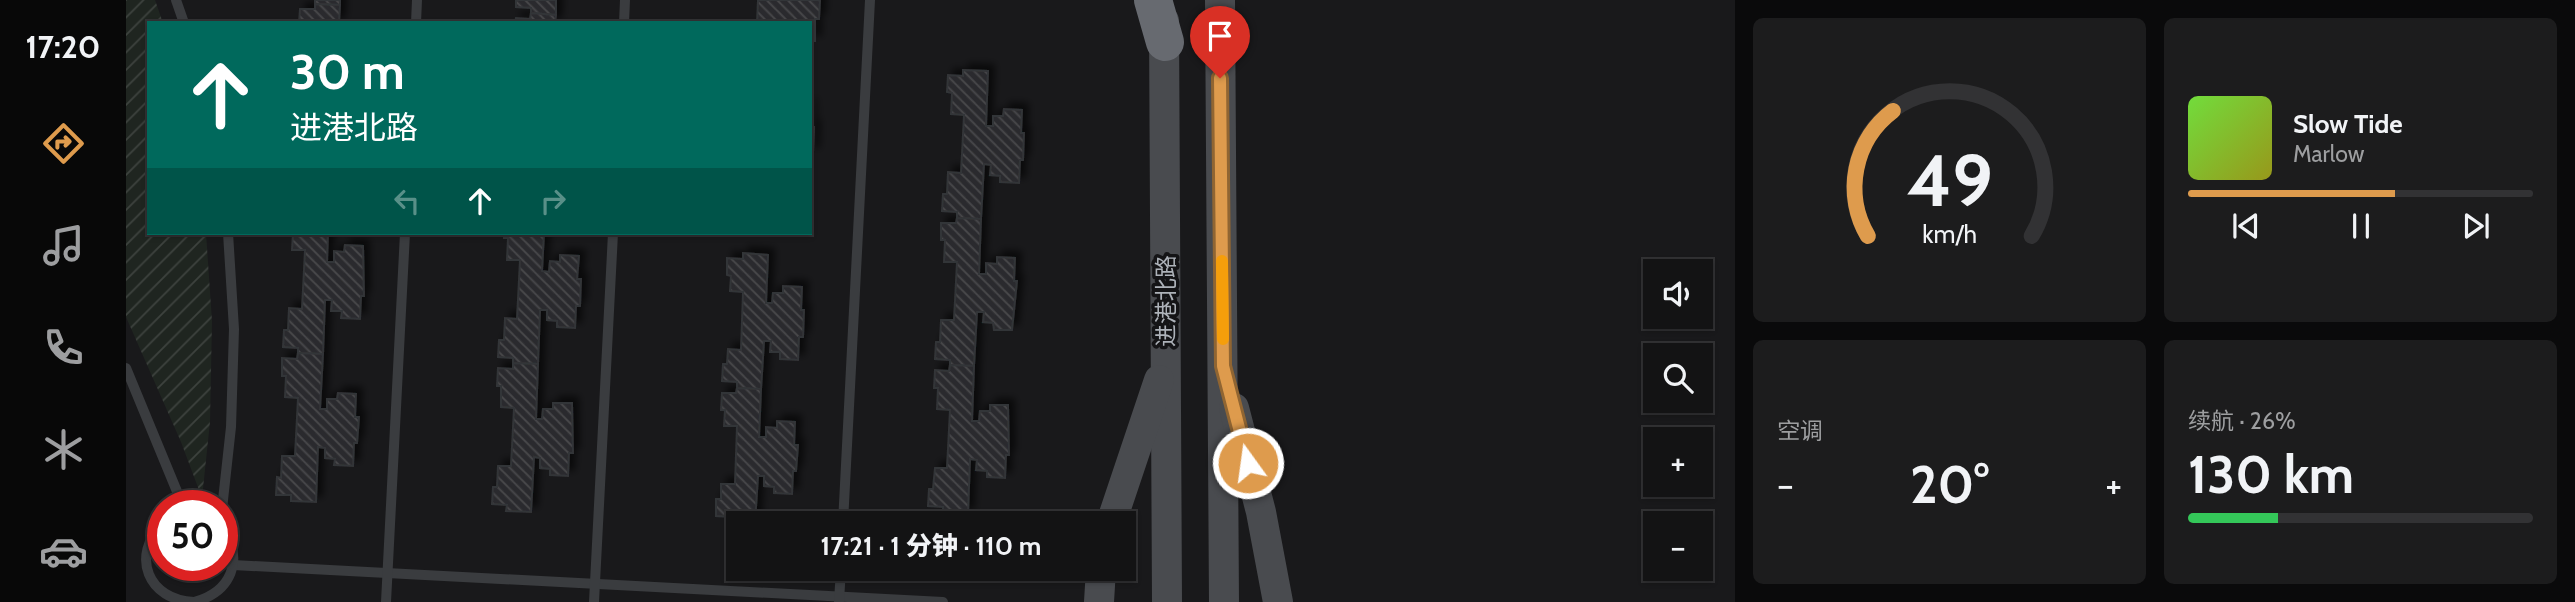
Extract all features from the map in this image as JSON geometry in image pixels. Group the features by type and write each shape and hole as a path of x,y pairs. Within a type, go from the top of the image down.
{"highway":[{"path":"1153,0 1164,42"}],"main road":[{"name":"进港北路","path":"1164,0 1167,602"},
{"path":"1220,0 1224,602"},
{"path":"1115,511 1167,356"},
{"path":"1223,366 1261,512 1278,602"},
{"path":"1099,602 1100,581"}],"lane":[{"path":"176,0 183,21"},
{"path":"416,21 417,0"},
{"path":"624,21 625,0"},
{"path":"844,511 870,0"},
{"path":"224,490 231,428 234,341 228,235"},
{"path":"386,602 405,235"},
{"path":"594,602 613,235"},
{"path":"126,368 176,490"},
{"path":"238,565 839,599 943,602"},
{"path":"153,581 170,597 194,602 208,598 227,581"},
{"path":"839,599 840,581"}],"shaded area":[{"path":"126,0 155,0 162,21 147,21 147,235 206,235 212,321 210,422 203,490 199,490 126,317"}],"building":[{"path":"315,0 340,0 340,5 315,4"},
{"path":"516,0 556,0 556,15 531,13 531,8 516,7"},
{"path":"758,0 820,0 819,19 815,19 815,41 812,41 812,21 757,21"},
{"path":"315,4 340,5 339,21 299,21 300,9 315,9"},
{"path":"531,13 556,15 555,21 515,21 516,18 530,19"},
{"path":"963,70 988,71 986,126 993,126 993,116 1003,116 1004,109 1022,110 1023,160 1020,160 1019,183 1000,182 1000,176 990,175 991,165 984,164 981,219 957,218 957,212 942,211 943,194 947,194 948,172 961,173 964,115 951,114 952,93 947,92 948,75 963,76"},
{"path":"812,126 814,127 812,153"},
{"path":"957,218 981,219 979,274 986,274 986,263 997,264 997,257 1015,258 1014,281 1017,281 1012,330 994,330 993,323 983,322 984,312 977,312 974,366 950,365 950,360 935,359 936,342 940,342 941,320 954,320 957,262 944,262 945,240 941,240 941,223 956,223"},
{"path":"293,235 328,235 327,262 334,262 334,251 344,252 345,245 363,246 364,296 361,296 360,319 341,318 342,311 331,311 332,300 325,300 323,354 298,353 298,348 283,347 284,330 288,330 289,308 302,309 305,250 292,250"},
{"path":"504,235 544,235 542,271 549,272 550,261 560,262 560,255 579,256 577,279 581,279 580,306 576,306 575,328 557,327 557,321 547,320 547,310 540,310 538,364 513,363 513,358 498,357 499,340 504,340 505,318 517,319 520,260 507,260 508,238 504,238"},
{"path":"743,253 768,255 766,303 772,303 773,293 783,293 783,286 802,287 803,337 799,337 798,360 780,359 780,352 770,352 771,341 764,341 761,389 737,388 737,382 722,381 723,364 727,364 728,349 741,350 743,292 730,291 731,276 727,275 727,258 743,259"},
{"path":"298,353 323,354 320,409 327,409 327,399 337,399 338,393 356,394 355,417 359,417 353,466 334,465 335,459 325,458 325,448 318,447 316,502 291,501 291,495 276,495 277,477 281,478 282,456 295,456 298,398 285,397 286,376 282,376 282,358 297,359"},
{"path":"513,363 538,364 536,419 542,419 543,409 553,409 553,403 572,403 573,453 569,453 568,476 550,475 550,469 540,468 540,458 534,457 531,512 506,511 507,505 492,504 493,487 497,487 498,466 511,466 514,408 501,407 501,386 497,386 498,368 513,369"},
{"path":"950,365 974,366 972,421 979,421 980,411 990,411 990,405 1008,405 1009,455 1006,455 1005,478 987,477 987,471 976,470 977,460 970,459 968,511 943,511 943,507 928,506 935,468 947,468 950,410 937,409 935,370 949,371"},
{"path":"737,388 761,389 759,437 766,437 766,427 777,428 777,421 795,422 794,445 798,445 796,471 793,471 792,494 774,493 774,487 764,486 764,476 758,476 756,511 726,511 726,517 716,516 716,499 721,499 721,484 735,484 737,426 724,426 722,393 736,393"}],"slow traffic":[{"path":"1222,261 1223,339"}],"route":[{"path":"1220,78 1223,366 1248,463"}]}
